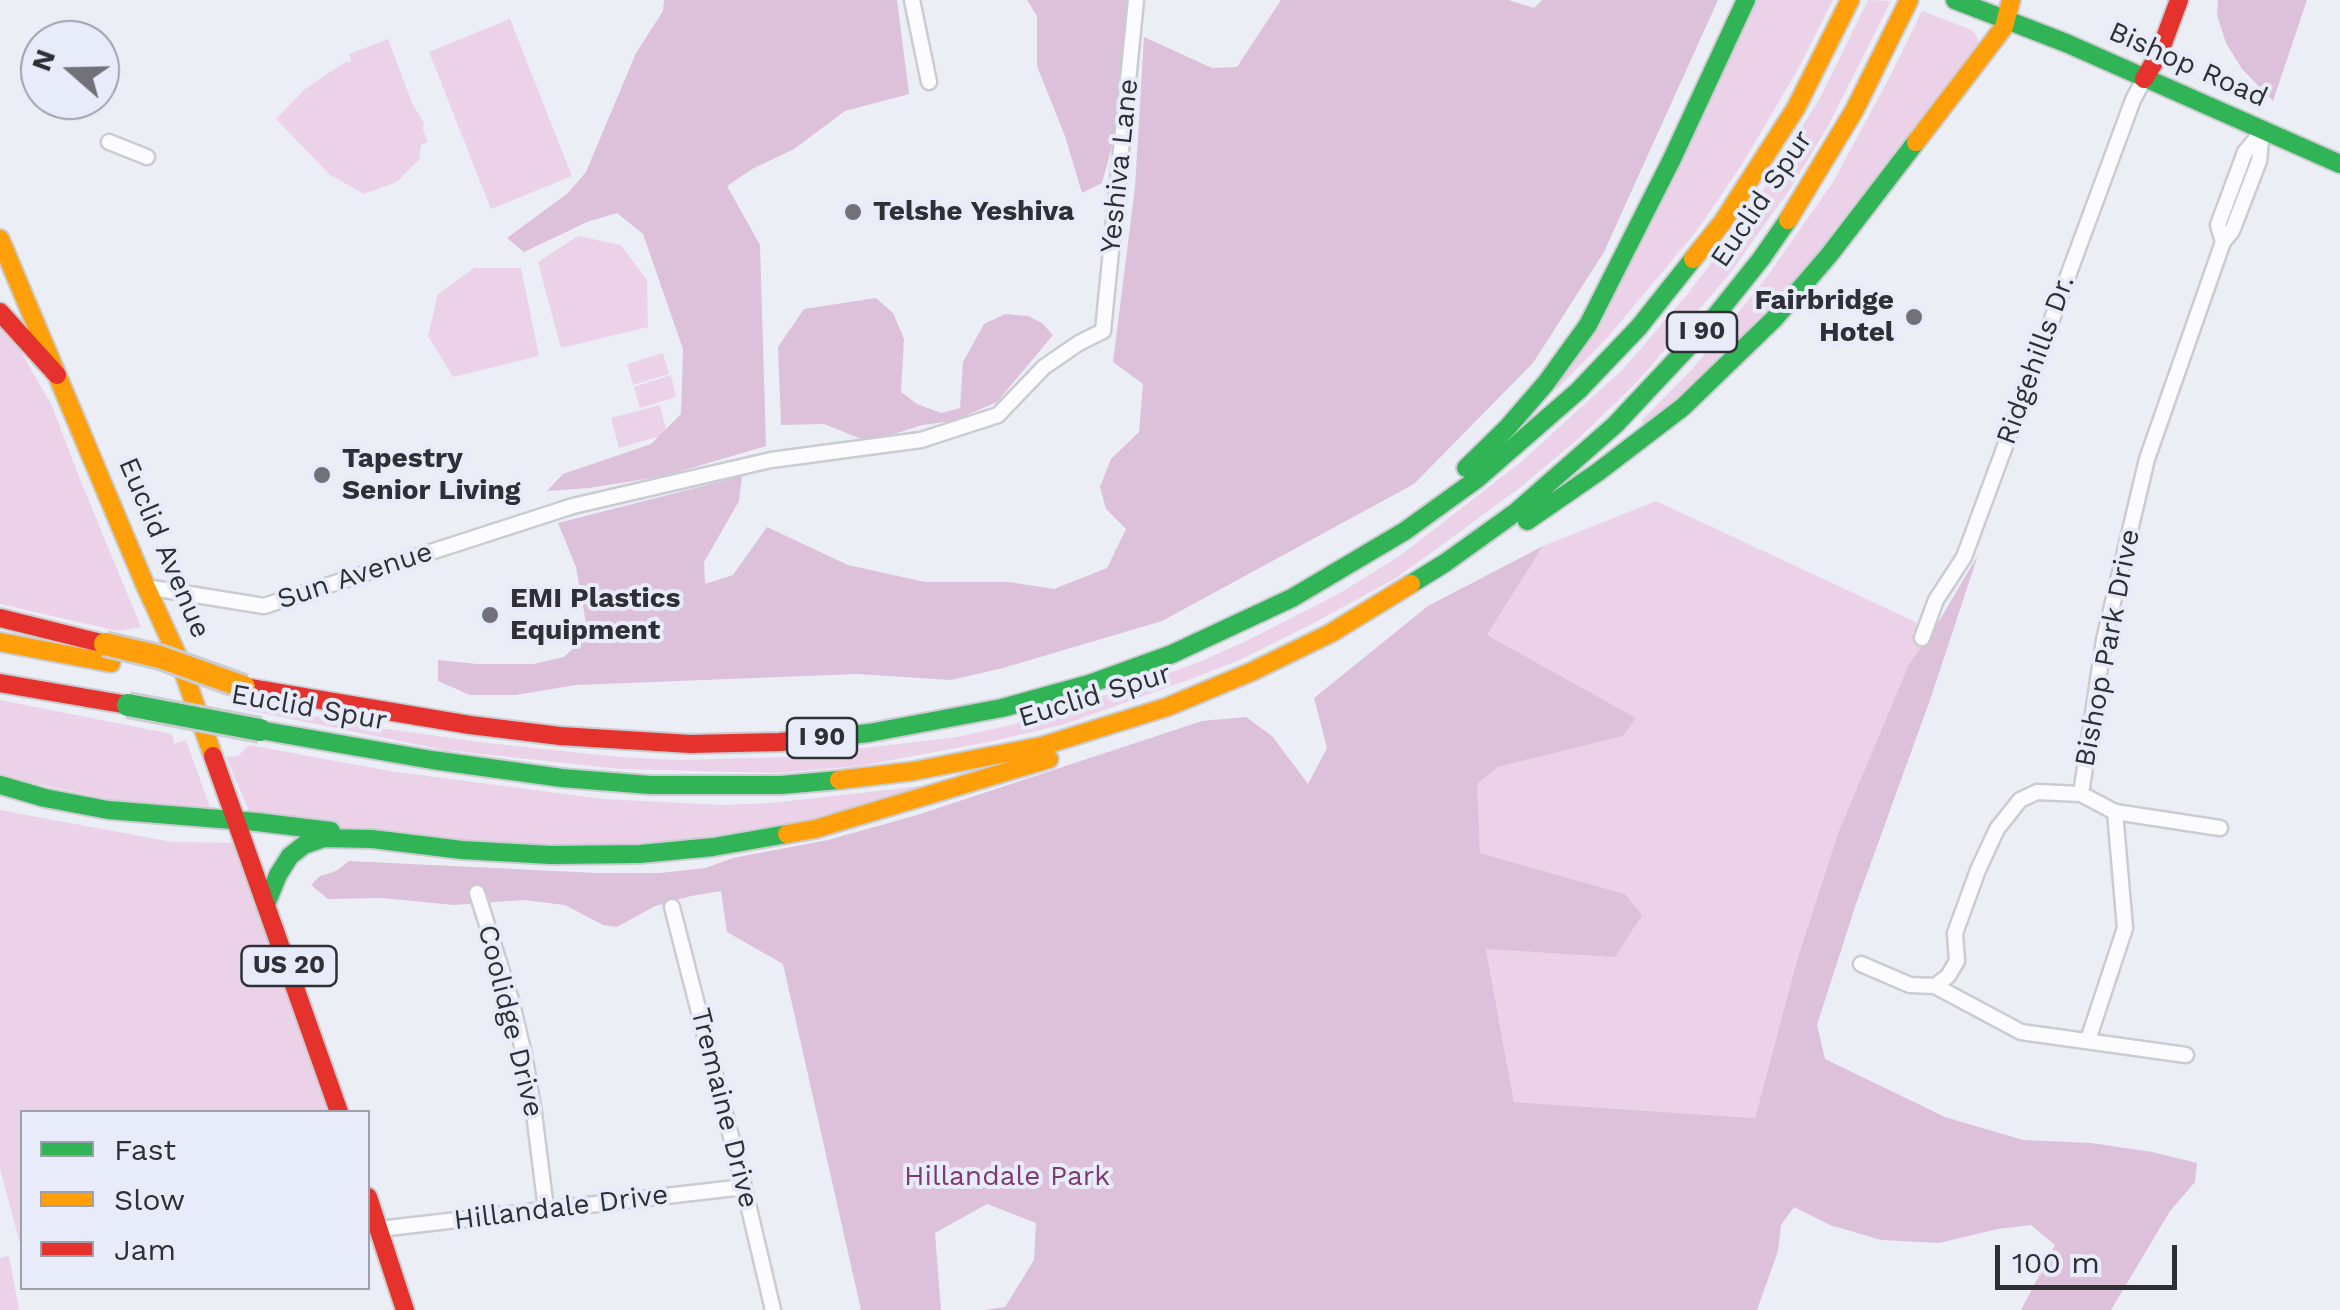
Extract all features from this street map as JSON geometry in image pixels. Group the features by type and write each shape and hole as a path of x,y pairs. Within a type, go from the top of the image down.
{"main road":[{"path":"1368,554 1493,443 1546,384 1578,340 1624,258 1746,0"},
{"name":"Euclid Spur","path":"108,654 160,657 244,687 486,727 601,740 690,744 869,734 1002,708 1130,670 1253,618 1330,578 1442,505 1512,450 1578,390 1639,327 1696,258 1749,184 1818,67 1850,0"},
{"name":"Euclid Spur","path":"0,683 517,772 620,783 738,786 840,781 958,764 1042,746 1167,707 1292,653 1407,588 1492,530 1616,426 1705,329 1761,259 1810,186 1875,72 1908,0"},
{"path":"2144,78 2159,54 2179,0"},
{"name":"Bishop Road","path":"1964,3 2009,10 2144,78 2340,164"},
{"path":"1407,588 1524,524 1654,430 1717,376 1820,267 1990,47 2009,10"},
{"name":"Euclid Avenue","path":"0,240 179,659 338,1110"},
{"path":"0,312 57,376"},
{"path":"0,618 108,654"},
{"path":"0,642 108,654"},
{"path":"0,785 108,810 335,831 462,850 640,854 748,842 849,820 1096,744 1167,707"},
{"path":"266,904 284,863 304,846 324,838 372,839"},
{"path":"370,1203 405,1310"}],"street":[{"path":"912,0 929,82"},
{"name":"Yeshiva Lane","path":"1103,331 1136,0"},
{"name":"Ridgehills Dr.","path":"1922,638 1936,600 1964,557 2144,78"},
{"name":"Bishop Park Drive","path":"1935,986 1948,976 1957,961 1955,933 1997,829 2020,800 2037,792 2082,794 2104,640 2147,460 2223,242 2218,225 2245,152 2262,130"},
{"path":"110,142 148,157"},
{"name":"Sun Avenue","path":"146,587 264,606 573,506 770,460 921,440 998,415 1044,367 1103,331"},
{"path":"2082,794 2115,812 2220,828"},
{"path":"2088,1040 2124,928 2115,812"},
{"name":"Coolidge Drive","path":"477,893 524,1054 546,1209"},
{"name":"Tremaine Drive","path":"672,906 773,1310"},
{"path":"1861,964 1910,985 1935,986 2021,1032 2186,1055"},
{"name":"Hillandale Drive","path":"378,1229 744,1187"}],"shaded area":[{"path":"1756,0 1833,0 1743,163 1695,233 1608,337 1555,391"},
{"path":"1868,0 1891,1 1828,126 1790,189 1731,272 1638,381 1521,487 1396,578 1242,659 1065,724 860,766 777,773 619,769 445,750 246,710 247,703 372,727 620,757 787,757 957,737 1011,725 1199,662 1340,593 1401,555 1521,462 1623,369 1747,216 1821,96"},
{"path":"1922,11 1972,30 1978,46 1818,252 1775,301 1669,412 1641,429 1643,419 1694,367 1766,278 1833,182"},
{"path":"510,19 572,176 491,209 429,52"},
{"path":"388,39 412,103 424,123 428,142 421,145 419,160 397,182 364,194 330,175 276,119 305,89 345,62 351,62 349,54"},
{"path":"578,236 621,245 647,280 648,327 561,348 538,262"},
{"path":"474,268 521,268 539,356 453,377 428,336 438,294"},
{"path":"0,320 53,408 141,627 118,631 0,604"},
{"path":"663,353 669,374 633,385 627,364"},
{"path":"671,375 676,397 640,408 634,387"},
{"path":"660,405 667,434 619,448 611,418"},
{"path":"1656,501 1935,628 1909,664 1838,833 1797,960 1755,1118 1514,1102 1486,948 1536,950 1625,894 1480,853 1476,784 1498,767 1623,736 1635,719 1487,635 1543,546"},
{"path":"0,700 172,734 174,744 186,740 210,807 131,804 0,776"},
{"path":"249,745 390,771 603,799 722,805 771,803 930,785 801,823 673,842 524,847 322,826 250,814 226,757 238,756"},
{"path":"0,810 172,842 244,843 338,1110 20,1110 20,1244 0,1169"},
{"path":"9,1256 19,1310 0,1310 0,1258"}],"green space":[{"path":"664,0 897,0 909,94 845,111 794,149 727,186 760,245 766,446 664,476 547,491 563,474 651,444 681,414 683,349 643,234 617,213 587,222 524,252 507,238 568,193 586,172 636,53 663,11"},
{"path":"1027,0 1127,0 1114,139 1102,183 1082,193 1065,136 1037,66 1037,16"},
{"path":"1281,0 1508,0 1534,8 1542,0 1718,0 1604,252 1533,363 1414,484 1162,621 951,680 857,674 576,685 516,695 470,695 438,681 438,660 533,664 564,657 588,634 576,567 558,523 742,476 739,501 704,562 705,584 733,575 767,527 848,565 925,582 1009,582 1054,589 1107,568 1126,529 1106,509 1100,487 1111,459 1139,432 1143,384 1113,362 1135,187 1144,37 1212,68 1237,67"},
{"path":"2218,0 2307,0 2273,101 2242,69 2226,43 2217,15"},
{"path":"876,298 893,313 904,339 901,392 917,404 941,413 960,408 963,362 984,324 1005,314 1028,316 1053,335 997,402 953,421 922,425 869,442 824,424 781,425 778,347 804,309"},
{"name":"Hillandale Park","path":"1543,546 1487,635 1636,718 1623,736 1498,767 1477,784 1480,853 1625,894 1642,915 1615,957 1486,949 1514,1102 1755,1118 1797,960 1838,833 1909,664 1978,555 1817,1025 1825,1059 1945,1117 2023,1140 2091,1143 2197,1163 2195,1182 2170,1211 2111,1310 2021,1310 2055,1245 2031,1225 1939,1243 1881,1240 1830,1225 1794,1207 1781,1225 1778,1251 1757,1310 985,1310 1005,1307 1034,1260 1036,1223 987,1204 935,1233 941,1310 861,1310 783,964 727,932 721,891 655,906 617,927 603,925 565,905 523,900 454,905 382,898 328,899 311,885 349,861 597,873 705,868 917,815 1202,721 1246,717 1272,736 1308,784 1327,748 1314,698 1428,606"}],"traffic: fast":[{"path":"1466,468 1546,383 1588,325 1746,0"},
{"path":"1955,0 2066,43 2340,164"},
{"path":"1527,521 1683,407 1775,318 1916,142"},
{"path":"1411,584 1516,512 1615,425 1705,329 1788,220"},
{"path":"842,736 1002,708 1089,684 1172,654 1292,598 1405,531 1477,479 1578,391 1639,327 1693,259"},
{"path":"128,705 260,730"},
{"path":"260,730 562,778 650,785 781,785 839,780"},
{"path":"0,785 108,810 331,831"},
{"path":"266,904 290,856 304,845 324,838 551,855 640,854 787,834"}],"traffic: slow":[{"path":"1693,259 1722,223 1796,108 1850,0"},
{"path":"1788,220 1854,111 1909,0"},
{"path":"1916,142 2004,27 2011,0"},
{"path":"0,239 179,659 213,756"},
{"path":"839,780 914,771 1042,746 1167,707 1331,633 1411,584"},
{"path":"0,642 111,663"},
{"path":"105,644 160,657 244,687"},
{"path":"787,834 1049,759"}],"traffic: jam":[{"path":"2144,79 2159,54 2179,0"},
{"path":"0,312 57,375"},
{"path":"0,618 105,644"},
{"path":"0,683 128,705"},
{"path":"244,687 560,736 690,744 842,736"},
{"path":"213,756 338,1110"},
{"path":"370,1203 405,1310"}],"place":[{"name":"Telshe Yeshiva","path":"853,212"},
{"name":"Fairbridge Hotel","path":"1914,317"},
{"name":"Tapestry Senior Living","path":"322,475"},
{"name":"EMI Plastics Equipment","path":"490,615"}]}
